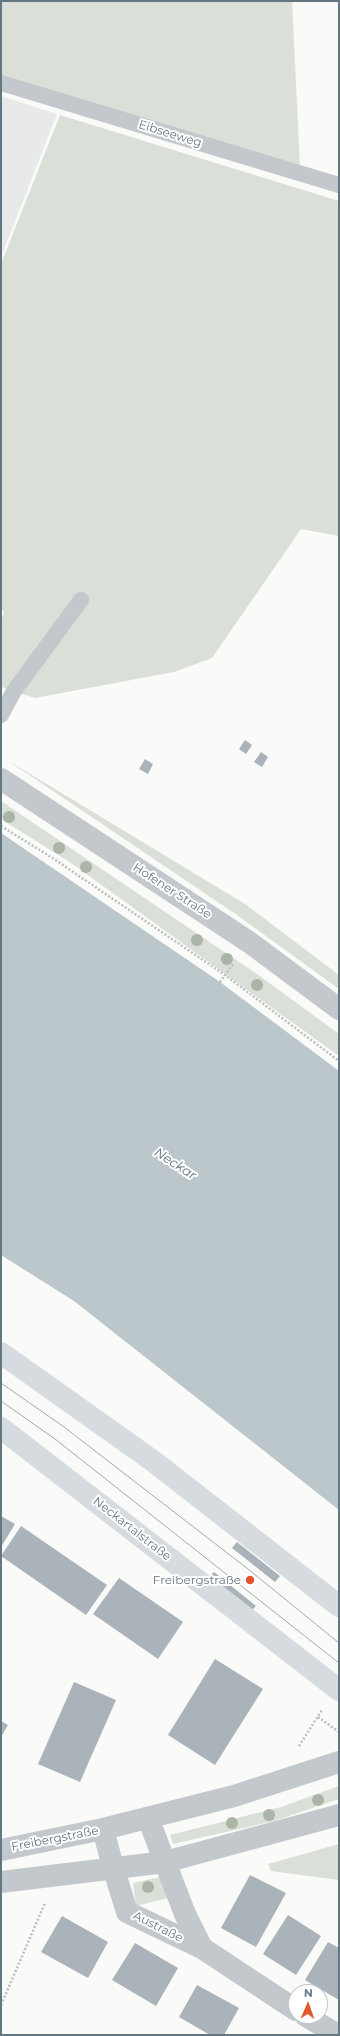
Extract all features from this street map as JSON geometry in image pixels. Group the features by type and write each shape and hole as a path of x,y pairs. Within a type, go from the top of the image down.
{"main road":[{"path":"1,1353 153,1461 339,1606"},
{"name":"Neckartalstraße","path":"1,1428 338,1689"}],"street":[{"name":"Hofener Straße","path":"1,778 249,942 339,1009"},
{"name":"Freibergstraße","path":"1,1850 103,1829 234,1796 339,1762"},
{"path":"1,1882 39,1876 165,1862 339,1815"},
{"name":"Austraße","path":"148,1818 185,1914 202,1948"},
{"name":"Austraße","path":"103,1829 127,1912 202,1948 288,2005"},
{"path":"319,2024 338,2035"}],"lane":[{"name":"Eibseeweg","path":"1,83 339,185"},
{"path":"1,715 14,691 81,600"}],"path":[{"path":"1,826 54,859 225,975 339,1061"},
{"path":"286,1780 298,1749 338,1689"},
{"path":"318,1717 339,1732"},
{"path":"1,2005 45,1903 39,1876"}],"shaded area":[{"path":"1,1 292,1 300,167 1,75"},
{"path":"1,96 57,114 1,257"},
{"path":"60,115 339,201 339,536 301,529 212,658 174,672 35,698 1,687 1,621 4,612 1,608 1,264"},
{"path":"7,760 245,904 339,975 339,989 237,915"},
{"path":"1,801 257,974 339,1034 339,1056 71,863 1,819"},
{"path":"339,1786 339,1799 274,1821 173,1844 170,1835 281,1807"},
{"path":"339,1844 339,1880 271,1871 268,1864"},
{"path":"161,1877 172,1897 136,1906 133,1883"}],"water":[{"name":"Neckar","path":"1,833 220,982 339,1071 339,1510 74,1301 1,1255"}],"building":[{"path":"245,740 252,745 246,754 239,749"},
{"path":"261,752 268,757 262,767 254,762"},
{"path":"145,759 153,764 148,774 139,769"},
{"path":"1,1516 15,1524 1,1547"},
{"path":"21,1526 107,1585 86,1615 1,1556"},
{"path":"237,1542 280,1576 275,1582 232,1548"},
{"path":"214,1572 256,1606 252,1610 210,1576"},
{"path":"119,1578 183,1622 158,1659 93,1614"},
{"path":"215,1659 263,1689 215,1765 168,1735"},
{"path":"74,1682 116,1700 80,1782 38,1764"},
{"path":"1,1721 8,1725 1,1737"},
{"path":"250,1875 286,1893 256,1947 221,1928"},
{"path":"288,1915 321,1936 296,1975 263,1954"},
{"path":"62,1916 108,1942 88,1978 41,1952"},
{"path":"328,1942 339,1948 339,2000 328,1994 328,1984 312,1984 305,1980"},
{"path":"135,1943 178,1968 156,2006 112,1980"},
{"path":"197,1985 239,2008 224,2035 210,2035 179,2017"}],"tram line":[{"path":"1,1383 64,1427 248,1569 339,1643"},
{"path":"1,1401 55,1439 339,1663"}],"place":[{"name":"Freibergstraße","path":"250,1580"}]}
